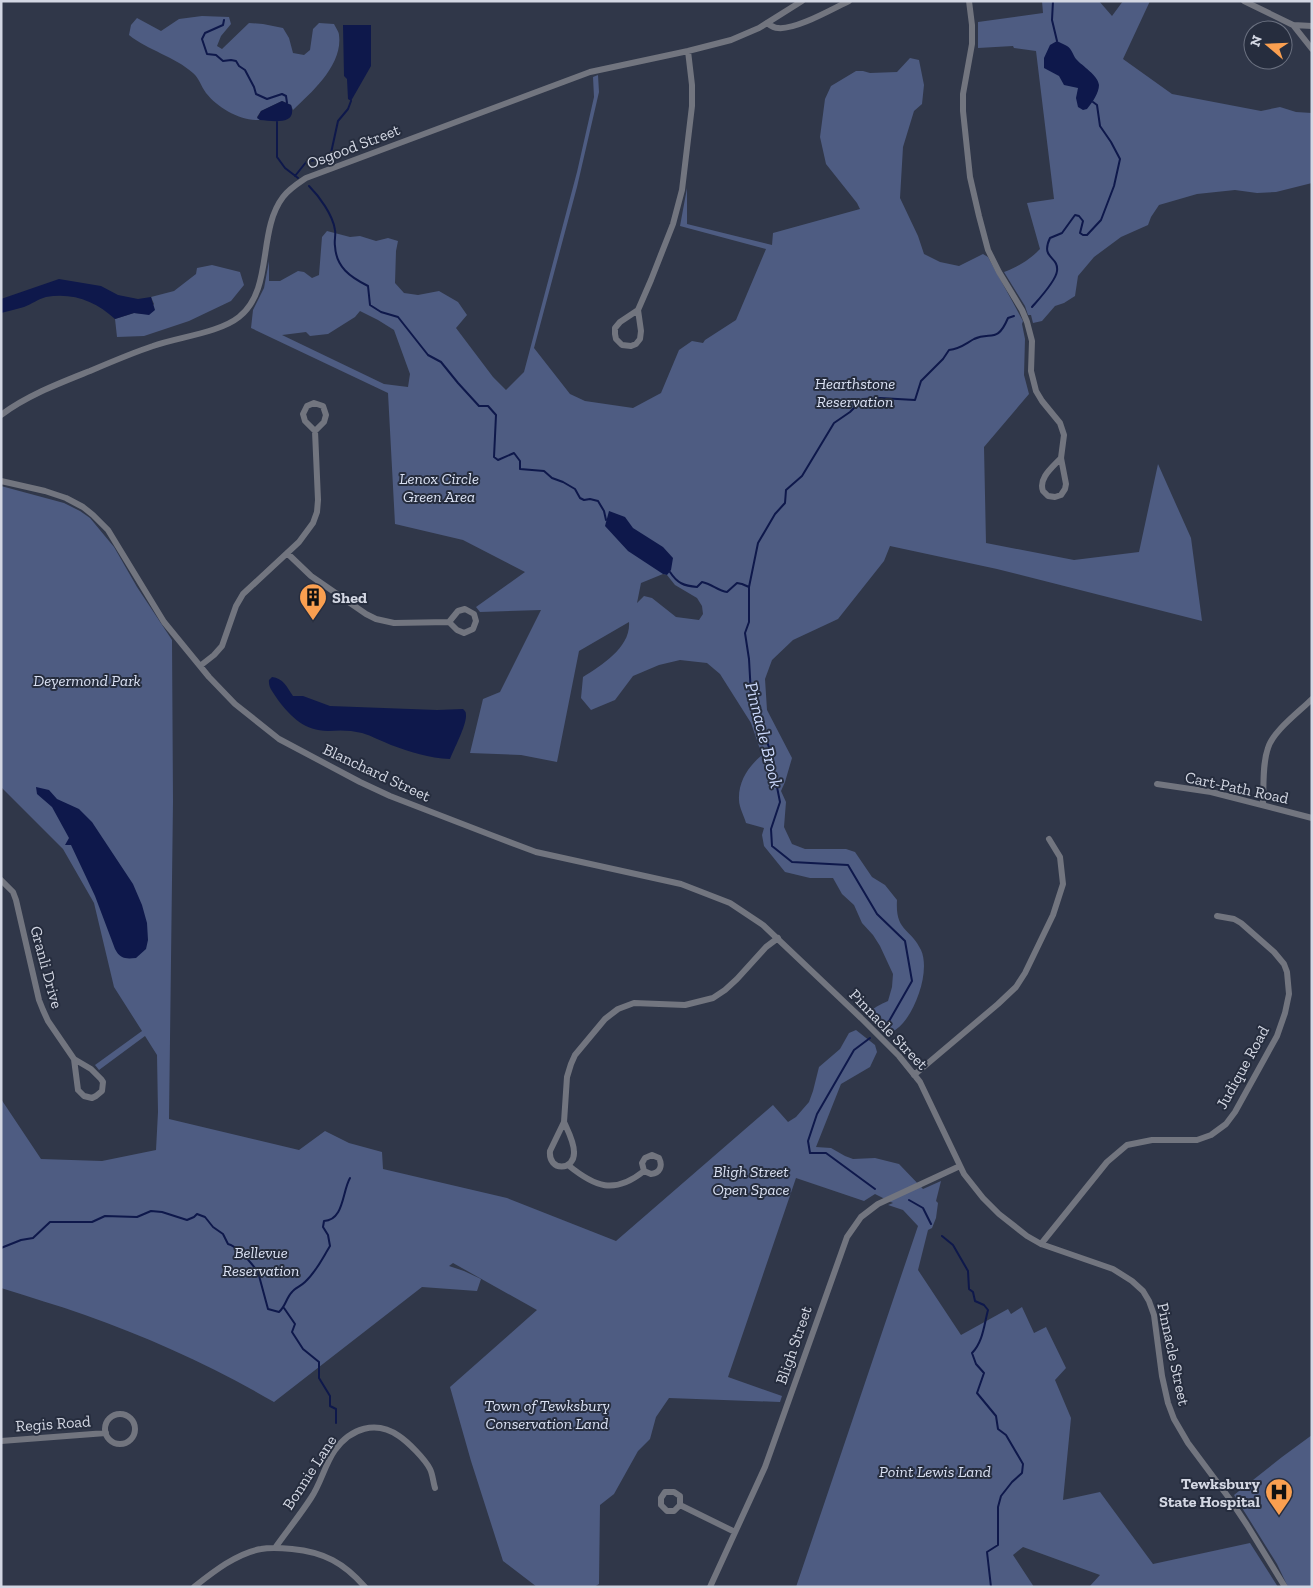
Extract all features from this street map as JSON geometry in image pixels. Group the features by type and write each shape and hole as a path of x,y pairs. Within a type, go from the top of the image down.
{"street":[{"name":"Osgood Street","path":"1,415 19,402 72,378 154,346 207,331 238,318 253,303 255,298 274,214 288,191 306,178 590,72 731,40 767,23 802,1"},
{"path":"767,23 775,28 788,27 816,17 849,1"},
{"path":"970,1 972,44 962,100 970,177 988,250 1022,310 1031,337 1031,366 1035,387 1040,398 1062,426 1064,443 1061,458 1066,484 1065,489 1059,496 1050,497 1043,492 1043,478 1061,458"},
{"path":"1244,1 1283,20"},
{"path":"1293,25 1312,26"},
{"path":"1293,25 1312,49"},
{"path":"638,310 620,322 615,328 616,339 622,345 634,345 640,339 641,331 638,310 673,224 682,190 692,106 692,85 688,51"},
{"path":"200,666 222,646 240,597 287,553 313,523 318,500 315,431"},
{"name":"Blanchard Street","path":"1,481 66,498 93,515 108,530 164,622 209,677 235,704 278,739 390,796 536,852 681,884 730,903 764,925 820,978"},
{"path":"287,553 311,576 376,619 394,623 449,622"},
{"path":"1263,805 1264,769 1268,746 1273,738 1312,699"},
{"name":"Cart-Path Road","path":"1157,784 1211,792 1312,818"},
{"path":"914,1075 998,1004 1016,987 1025,973 1053,915 1063,884 1060,857 1049,839"},
{"name":"Granli Drive","path":"1,880 13,892 16,900 41,1005 48,1021 74,1059 91,1069 101,1078 103,1082 102,1090 96,1096 88,1098 78,1090 74,1059"},
{"name":"Judique Road","path":"1041,1244 1107,1162 1127,1145 1152,1140 1197,1140 1211,1135 1226,1124 1235,1112 1277,1036 1286,1013 1288,994 1287,972 1284,964 1274,952 1241,923 1234,919 1217,916"},
{"path":"564,1122 574,1151 573,1160 568,1165 560,1167 553,1163 549,1155 564,1122 569,1068 575,1055 605,1019 618,1009 634,1002 685,1005 713,998 731,985 766,947 778,938"},
{"name":"Pinnacle Street","path":"820,978 899,1056 920,1082 964,1174 983,1198 999,1214 1027,1236 1041,1244 1113,1269 1132,1280 1146,1295 1154,1316 1164,1385 1174,1419 1188,1443 1248,1525 1284,1587"},
{"path":"568,1165 589,1181 602,1185 621,1184 644,1171"},
{"name":"Bligh Street","path":"710,1587 765,1467 842,1248 853,1226 878,1204 960,1166"},
{"name":"Regis Road","path":"118,1414 131,1418 135,1427 133,1437 126,1443 116,1443 106,1433 107,1423 113,1416 118,1414"},
{"name":"Bonnie Lane","path":"275,1548 311,1498 335,1450 345,1439 364,1428 375,1427 390,1430 401,1437 416,1451 430,1469 435,1488"},
{"name":"Regis Road","path":"1,1441 106,1433"},
{"path":"680,1505 735,1532"},
{"path":"194,1587 226,1564 244,1555 261,1549 275,1548 307,1550 336,1560 365,1587"}],"green space":[{"path":"1042,1 1099,1 1112,16 1123,1 1150,1 1123,59 1172,94 1261,111 1280,107 1296,112 1312,113 1312,183 1276,192 1257,193 1235,190 1197,194 1159,205 1148,225 1121,237 1094,257 1078,276 1075,296 1055,306 1042,321 1033,323 1031,315 1028,315 1025,306 1004,272 1023,263 1040,249 1027,203 1054,199 1036,51 1014,48 1013,46 978,48 978,22 1043,13"},
{"path":"202,16 229,17 231,24 221,36 217,46 222,49 249,23 283,28 289,38 293,53 304,55 310,50 313,29 319,23 334,24 339,35 339,46 336,57 325,77 293,110 291,105 282,101 261,111 257,117 260,120 252,120 237,116 217,104 206,93 195,75 186,67 129,35 131,25 137,18 161,31 179,19"},
{"path":"910,58 919,60 924,85 922,104 914,111 903,147 900,198 918,236 924,254 940,262 959,266 983,254 988,257 1023,321 1025,339 1024,375 1029,394 984,447 986,543 1074,560 1139,552 1158,464 1191,538 1202,621 997,569 890,546 884,561 838,619 793,640 772,660 765,679 767,710 792,758 781,791 786,802 784,827 792,844 805,849 846,849 855,852 872,877 885,885 897,900 898,918 904,929 913,937 921,950 924,968 921,988 908,1016 898,1028 888,1035 868,1015 874,1008 888,1001 893,974 880,946 862,923 854,905 842,894 833,878 810,878 785,872 764,846 762,835 764,828 746,823 739,803 740,786 745,774 762,755 751,723 720,674 707,663 680,660 659,665 633,676 615,700 591,710 581,698 583,677 606,661 620,647 628,631 629,622 579,651 557,762 521,755 470,753 483,699 500,692 541,610 480,612 476,607 525,572 463,540 395,524 388,393 251,328 253,310 264,288 269,261 269,281 280,281 298,271 304,272 312,278 319,275 322,237 327,231 350,237 360,236 376,241 388,238 398,241 395,283 404,293 418,295 439,291 458,302 467,315 456,328 493,377 506,390 524,372 577,172 594,97 593,77 598,75 599,92 577,187 534,348 570,394 585,401 633,408 661,393 679,350 692,341 703,343 736,320 766,249 680,226 687,188 687,224 772,245 773,233 860,209 826,164 820,137 825,99 831,86 856,71 870,73 897,72","holes":["360,311 394,330 410,374 408,387 384,384 282,335 306,332 310,336 328,334 355,317","663,574 667,575 675,585 697,598 702,606 703,614 699,620 676,617 652,598 644,596 637,603 641,583"]},
{"path":"212,265 240,272 244,285 231,301 189,321 144,336 117,337 115,319 134,313 146,314 154,304 151,297 174,291 196,274 197,268"},
{"path":"1,486 64,503 90,518 114,547 137,587 172,640 173,801 169,1119 299,1150 325,1131 349,1143 382,1152 383,1169 507,1198 616,1241 773,1105 788,1122 796,1117 809,1102 819,1067 840,1049 849,1033 856,1030 875,1045 877,1052 870,1067 841,1084 816,1147 831,1148 853,1159 875,1158 899,1164 923,1189 941,1181 936,1201 938,1203 936,1218 932,1228 928,1230 918,1270 961,1335 1008,1309 1011,1314 1022,1307 1034,1333 1046,1327 1066,1368 1055,1380 1071,1418 1063,1500 1100,1492 1153,1564 1250,1543 1278,1587 1089,1587 1100,1575 1023,1547 1013,1555 1034,1587 796,1587 918,1226 903,1210 888,1205 893,1203 875,1194 864,1201 796,1178 728,1377 782,1396 780,1402 669,1398 656,1417 650,1439 638,1451 614,1494 600,1505 599,1584 594,1587 537,1587 503,1561 450,1387 537,1310 453,1263 449,1266 481,1279 477,1291 422,1287 274,1402 205,1365 158,1343 54,1304 1,1288 1,1099 41,1159 102,1161 156,1150 158,1112 157,1055 145,1036 99,1070 95,1065 142,1031 114,987 94,903 63,849 1,787"},
{"name":"Tewksbury State Hospital","path":"1312,1435 1312,1587 1288,1587 1277,1564 1234,1495"}],"shaded area":[{"path":"343,25 371,25 371,66 351,101 348,99 347,79 344,76"},
{"path":"1057,41 1069,47 1076,59 1098,81 1098,91 1087,109 1083,110 1078,107 1076,98 1078,88 1064,85 1059,76 1044,68 1044,58 1050,45"},
{"path":"282,101 291,105 291,116 287,119 271,121 257,118 261,111"},
{"path":"59,279 101,286 118,295 138,299 151,297 155,310 149,315 134,313 115,319 100,307 83,299 56,296 46,297 24,307 1,313 1,299"},
{"path":"609,511 625,517 633,528 663,547 673,558 671,570 667,575 628,551 605,526"},
{"path":"272,677 282,681 293,696 303,696 330,706 437,710 463,709 466,713 465,720 450,759 427,756 398,748 362,733 345,730 328,731 312,729 306,726 293,717 278,700 269,686 269,680"},
{"path":"36,787 49,790 57,799 79,809 92,822 133,884 147,923 148,940 146,949 136,958 124,958 115,949 95,896 71,845 65,845 69,838 52,807 37,794"}],"waterway":[{"path":"1053,1 1052,20 1057,41"},
{"path":"224,20 223,25 205,33 202,39 207,54 216,55 223,61 236,61 245,70 256,94 267,99 282,94 286,96 287,103"},
{"path":"295,176 307,161 319,160 331,153 338,121 348,109 351,101"},
{"name":"Pinnacle Brook","path":"1032,307 1043,295 1056,275 1057,266 1047,250 1050,238 1062,233 1075,215 1079,216 1083,221 1080,233 1087,235 1101,220 1114,186 1120,159 1100,126 1097,105 1093,102"},
{"path":"277,122 277,157 285,168 298,178"},
{"path":"309,186 321,200 332,218 335,230 336,253 341,266 355,279 368,286 370,305 381,312 398,317 428,355 441,362 479,406 488,406 496,415 494,457 498,460 514,453 520,461 520,469 544,471 552,478 575,489 580,498 598,501 604,511 606,520"},
{"name":"Pinnacle Brook","path":"881,1029 888,1023 912,981 905,941 877,914 848,865 792,862 772,846 771,829 780,802 769,747 755,713 751,695 745,633 749,622 749,587 758,543 775,514 785,503 786,490 802,476 834,423 850,412 863,399 915,400 921,381 943,359 949,350 974,339 997,334 1008,318 1014,316"},
{"path":"670,572 675,579 688,586 697,587 702,582 727,592 737,583 749,587"},
{"name":"Pinnacle Brook","path":"870,1038 854,1050 817,1114 808,1141 810,1153 826,1153 875,1189"},
{"path":"1,1248 21,1240 33,1238 50,1222 92,1222 105,1216 137,1217 151,1211 162,1212 187,1220 197,1214 205,1217 213,1227 223,1234 228,1244 240,1252 258,1272 268,1309 279,1312 292,1292 319,1265 330,1246 328,1235 323,1227 324,1221 331,1219 339,1211 350,1178"},
{"name":"Pinnacle Brook","path":"909,1200 923,1208 931,1224"},
{"name":"Pinnacle Brook","path":"942,1236 953,1245 968,1271 969,1289 973,1292 975,1301 984,1305 988,1310 981,1339 972,1353 976,1364 984,1373 977,1393 996,1416 998,1429 1006,1435 1023,1464 1022,1473 1001,1496 998,1507 998,1545 987,1552 991,1587"},
{"path":"284,1308 295,1324 292,1332 303,1349 319,1362 319,1378 330,1396 330,1406 336,1409 336,1423"}],"place":[{"name":"Shed","path":"313,621"},
{"name":"Tewksbury State Hospital","path":"1279,1516"}],"park label":[{"name":"Hearthstone Reservation","path":"855,392"},
{"name":"Lenox Circle Green Area","path":"439,487"},
{"name":"Deyermond Park","path":"87,680"},
{"name":"Bligh Street Open Space","path":"751,1180"},
{"name":"Bellevue Reservation","path":"261,1261"},
{"name":"Town of Tewksbury Conservation Land","path":"547,1414"},
{"name":"Point Lewis Land","path":"935,1471"}]}
